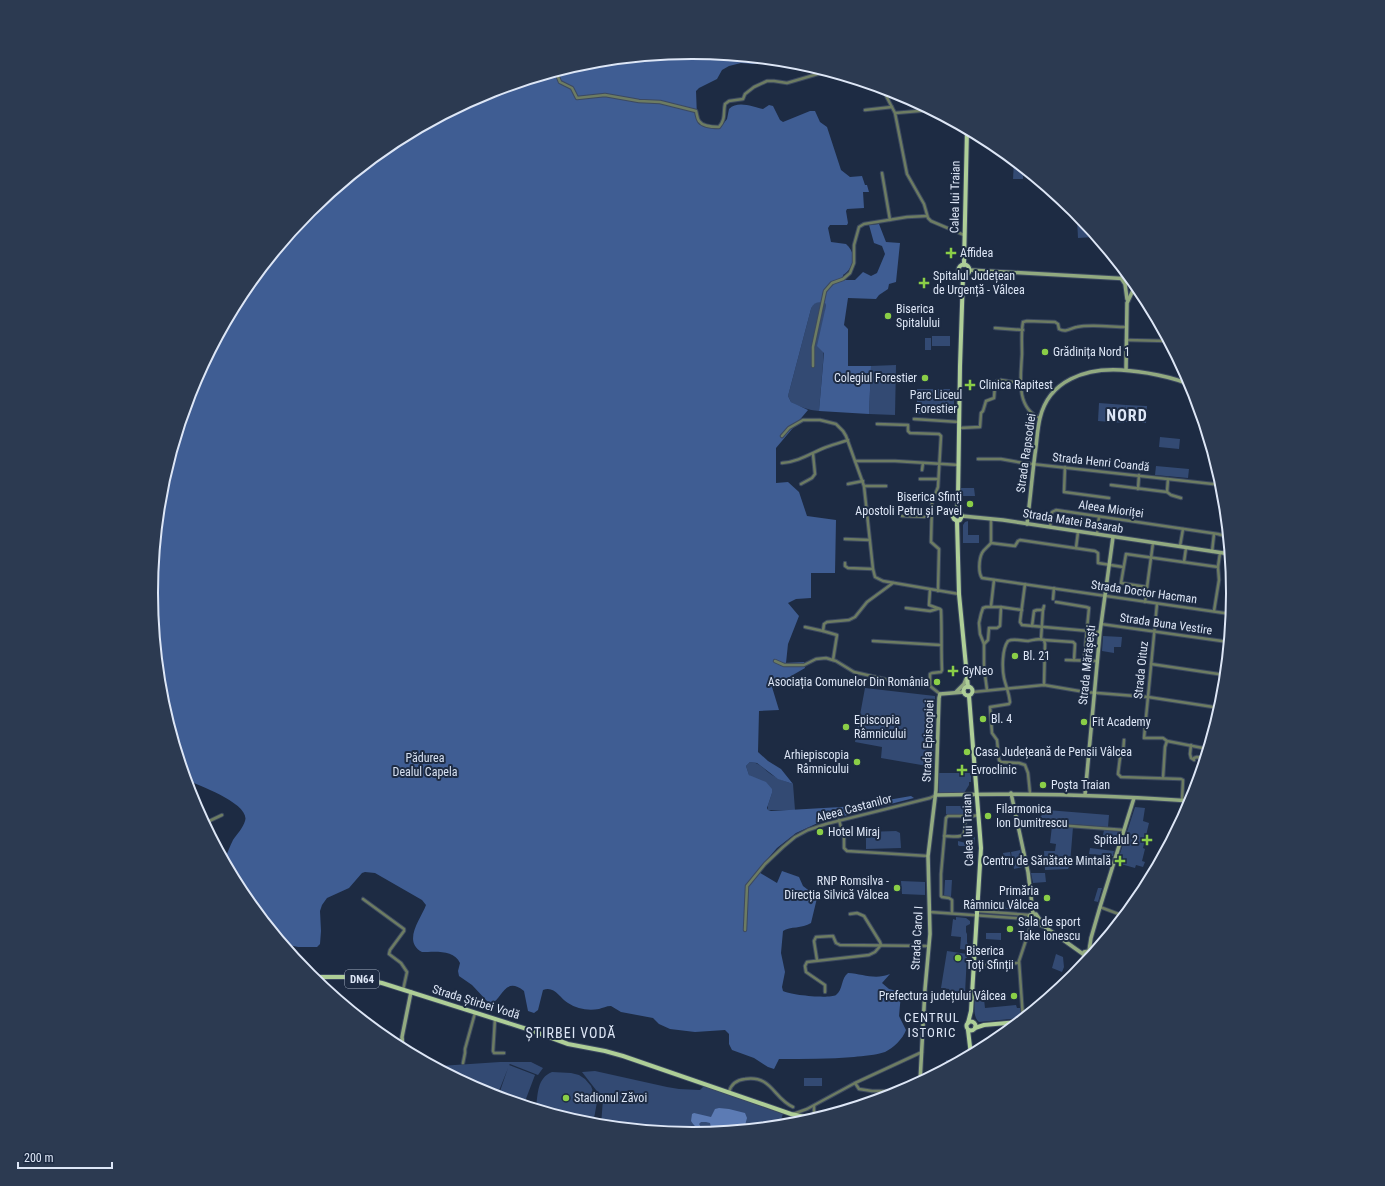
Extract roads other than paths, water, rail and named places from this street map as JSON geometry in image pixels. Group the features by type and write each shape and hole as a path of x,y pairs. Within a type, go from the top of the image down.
{"main road":[{"name":"Calea lui Traian","path":"967,135 964,265 958,269 959,273 963,276 961,311 959,465 957,512 953,516 957,521 959,594 968,687"},
{"path":"963,276 968,274 969,270 968,267 964,265"},
{"path":"957,512 962,516 961,519 957,521"},
{"path":"968,687 972,688 973,692 969,696 964,692 965,688 968,687"},
{"name":"Calea lui Traian","path":"968,1030 966,1026 970,1011 981,854 969,696"},
{"name":"Strada Știrbei Vodă","path":"321,977 357,978 382,983 536,1032 568,1044 614,1053 790,1114 802,1116"},
{"name":"Calea lui Traian","path":"970,1011 974,1026"},
{"path":"968,1022 971,1021 974,1026 970,1042"},
{"path":"970,1048 968,1030 974,1026 1010,1023"}],"street":[{"path":"558,76 560,82 572,88 577,98 605,95 639,101 660,102 696,111 699,121 705,125 719,127 725,115 725,104 742,99 745,94 754,87 770,81 787,83 818,74"},
{"path":"886,96 895,114 905,169 924,204 927,216 931,222 964,235"},
{"path":"866,110 892,107"},
{"path":"895,114 922,111"},
{"path":"882,173 890,220"},
{"path":"813,366 813,347 827,288 832,282 843,279 850,273 854,263 854,245 859,227 862,225 890,220 927,216"},
{"path":"969,270 1124,278"},
{"path":"1120,278 1126,288 1127,303 1126,370"},
{"path":"1127,303 1133,291"},
{"path":"1040,418 1031,413 1026,406 1020,383 1023,324 1025,321 1056,322 1059,329 1062,330 1068,330 1079,326 1126,327"},
{"path":"995,328 1023,330"},
{"path":"1126,340 1163,341"},
{"name":"Strada Rapsodiei","path":"1027,524 1040,418 1050,396 1063,383 1081,374 1095,371 1126,370 1183,382"},
{"path":"959,428 980,427 981,413 986,401 994,398 995,385 997,381 1001,380 1020,383"},
{"path":"914,419 959,422"},
{"path":"782,436 788,428 803,420 820,420 836,424 843,431 848,440 863,481 874,574 878,579 883,581 959,594"},
{"path":"877,424 906,425 908,426 908,431 910,433 940,435 938,487 932,499 931,516 931,542 939,549 938,591"},
{"path":"782,463 793,461 848,440"},
{"path":"800,484 812,478 815,474 813,454"},
{"name":"Strada Henri Coandă","path":"978,459 1001,460 1215,484"},
{"path":"855,461 894,461 959,465"},
{"path":"922,470 923,463"},
{"path":"1064,467 1064,492 1109,498"},
{"path":"1138,489 1139,475"},
{"path":"920,479 938,479"},
{"path":"1167,492 1168,479"},
{"path":"848,484 863,481"},
{"name":"Aleea Mioriței","path":"1111,485 1167,492 1181,498"},
{"path":"864,486 886,486"},
{"name":"Aleea Mioriței","path":"1050,527 1052,512 1056,510 1223,536"},
{"path":"902,516 931,516"},
{"name":"Strada Matei Basarab","path":"962,516 1050,527 1225,554"},
{"path":"1096,535 1099,517"},
{"path":"991,519 991,543 1015,546 1020,540 1076,548 1097,552 1098,563 1123,567"},
{"path":"1180,547 1183,529"},
{"path":"1076,548 1078,532"},
{"path":"1212,552 1214,534"},
{"name":"Strada Mărășești","path":"1085,795 1100,632 1113,537"},
{"path":"845,539 870,540"},
{"name":"Strada Doctor Hacman","path":"991,543 983,551 980,557 980,575 982,578 1225,613"},
{"path":"1145,602 1153,543"},
{"path":"1184,562 1186,548"},
{"path":"1214,611 1219,580 1218,567 1220,553"},
{"path":"1146,587 1121,583 1126,554 1218,567"},
{"path":"845,563 845,566 848,568 873,569"},
{"path":"991,606 994,580"},
{"path":"823,631 824,624 827,622 849,620 855,617 869,600 893,583"},
{"path":"1025,584 1021,624 1100,632"},
{"path":"1053,599 1054,588"},
{"path":"930,590 930,605 941,610 942,638 940,645 942,670 941,672 930,674 930,686"},
{"name":"Strada Doctor Hacman","path":"1056,602 1088,607 1089,610 1086,631"},
{"name":"Strada Oituz","path":"1157,604 1144,738 1163,738 1167,741"},
{"path":"987,690 984,666 984,644 980,634 979,620 983,608 991,606 1022,610"},
{"path":"984,644 988,640 989,628 997,628 1000,626 1001,607"},
{"path":"1032,626 1034,611 1043,607 1042,627 1045,644 1044,685"},
{"path":"906,608 930,610 938,608"},
{"name":"Strada Buna Vestire","path":"1101,624 1224,641"},
{"path":"805,627 837,636 833,660"},
{"path":"1084,660 1086,631"},
{"path":"1030,793 1027,767 1023,764 1013,762 1003,763 999,760 997,740 992,733 990,709 992,706 1010,703 1009,688 1004,673 1004,652 1006,642 1009,640 1028,641 1043,639 1073,642 1074,660"},
{"path":"873,641 940,645"},
{"path":"775,661 784,665 804,665 819,658 833,660 848,670 857,673 893,682 930,686 940,694 964,692"},
{"path":"1066,660 1097,661"},
{"path":"1151,664 1220,674"},
{"path":"955,692 964,684 967,678"},
{"path":"973,692 1044,685 1094,693 1148,697 1214,707"},
{"name":"Strada Episcopiei","path":"940,694 936,795 1030,793 1182,800"},
{"path":"1124,740 1123,753 1120,758 1118,774 1121,777 1181,779 1183,780 1182,800"},
{"path":"1163,778 1165,747 1167,741 1203,747"},
{"path":"1191,746 1191,758 1200,757"},
{"path":"1011,794 1029,880 1032,918 1018,964 1023,1013"},
{"name":"Aleea Castanilor","path":"745,930 747,886 765,864 795,837 816,827 924,800 936,795"},
{"name":"Strada Carol I","path":"920,1076 924,989 929,946 930,912 928,856 936,795"},
{"path":"1089,950 1100,907 1134,798"},
{"path":"210,821 222,815"},
{"path":"944,836 958,837 964,835 965,818 979,815"},
{"path":"952,913 952,900 949,898 942,898 941,896 941,874 946,818 948,816 964,816"},
{"path":"840,820 844,838 844,848 846,851 928,856"},
{"path":"1017,822 1124,830"},
{"path":"363,899 404,929 390,950 389,954 401,963 407,972 403,990"},
{"path":"1100,907 1119,914"},
{"path":"930,912 977,913 1038,919 1038,916"},
{"path":"850,914 858,913 864,916 881,945"},
{"path":"1032,918 1036,914 1038,916"},
{"path":"1038,916 1045,927"},
{"path":"1032,918 1083,954 1088,951"},
{"path":"817,960 814,941 816,937 833,936 836,942 840,945 929,946"},
{"path":"825,992 824,985 810,976 805,970 807,962 869,955 876,952 881,945"},
{"path":"973,966 1018,964"},
{"path":"402,1041 411,992"},
{"path":"462,1063 475,1013"},
{"path":"495,1019 493,1051 494,1053 504,1053"},
{"path":"790,1114 814,1106 855,1083 922,1052"},
{"path":"728,1092 733,1084 752,1078 770,1085 785,1102 793,1107"},
{"path":"855,1083 859,1089 886,1091"},
{"path":"814,1106 814,1113"}],"place":[{"name":"Affidea","path":"951,253"},
{"name":"Spitalul Județean de Urgență - Vâlcea","path":"924,283"},
{"name":"Biserica Spitalului","path":"888,316"},
{"name":"Grădinița Nord 1","path":"1045,352"},
{"name":"Colegiul Forestier","path":"925,378"},
{"name":"Clinica Rapitest","path":"970,385"},
{"name":"Biserica Sfinți Apostoli Petru și Pavel","path":"970,504"},
{"name":"Bl. 21","path":"1015,656"},
{"name":"GyNeo","path":"953,671"},
{"name":"Asociația Comunelor Din România","path":"937,682"},
{"name":"Bl. 4","path":"983,719"},
{"name":"Fit Academy","path":"1084,722"},
{"name":"Episcopia Râmnicului","path":"846,727"},
{"name":"Casa Județeană de Pensii Vâlcea","path":"967,752"},
{"name":"Arhiepiscopia Râmnicului","path":"857,762"},
{"name":"Evroclinic","path":"962,770"},
{"name":"Poșta Traian","path":"1043,785"},
{"name":"Filarmonica Ion Dumitrescu","path":"988,816"},
{"name":"Hotel Miraj","path":"820,832"},
{"name":"Spitalul 2","path":"1147,840"},
{"name":"Centru de Sănătate Mintală","path":"1120,861"},
{"name":"RNP Romsilva - Direcția Silvică Vâlcea","path":"897,888"},
{"name":"Primăria Râmnicu Vâlcea","path":"1047,898"},
{"name":"Sala de sport Take Ionescu","path":"1010,929"},
{"name":"Biserica Toți Sfinții","path":"958,958"},
{"name":"Prefectura județului Vâlcea","path":"1014,996"},
{"name":"Stadionul Zăvoi","path":"566,1098"}],"district":[{"name":"NORD","path":"1127,415"},
{"name":"CENTRUL ISTORIC","path":"932,1024"},
{"name":"ȘTIRBEI VODĂ","path":"571,1033"}],"park label":[{"name":"Parc Liceul Forestier","path":"936,402"},
{"name":"Pădurea Dealul Capela","path":"425,765"}]}
